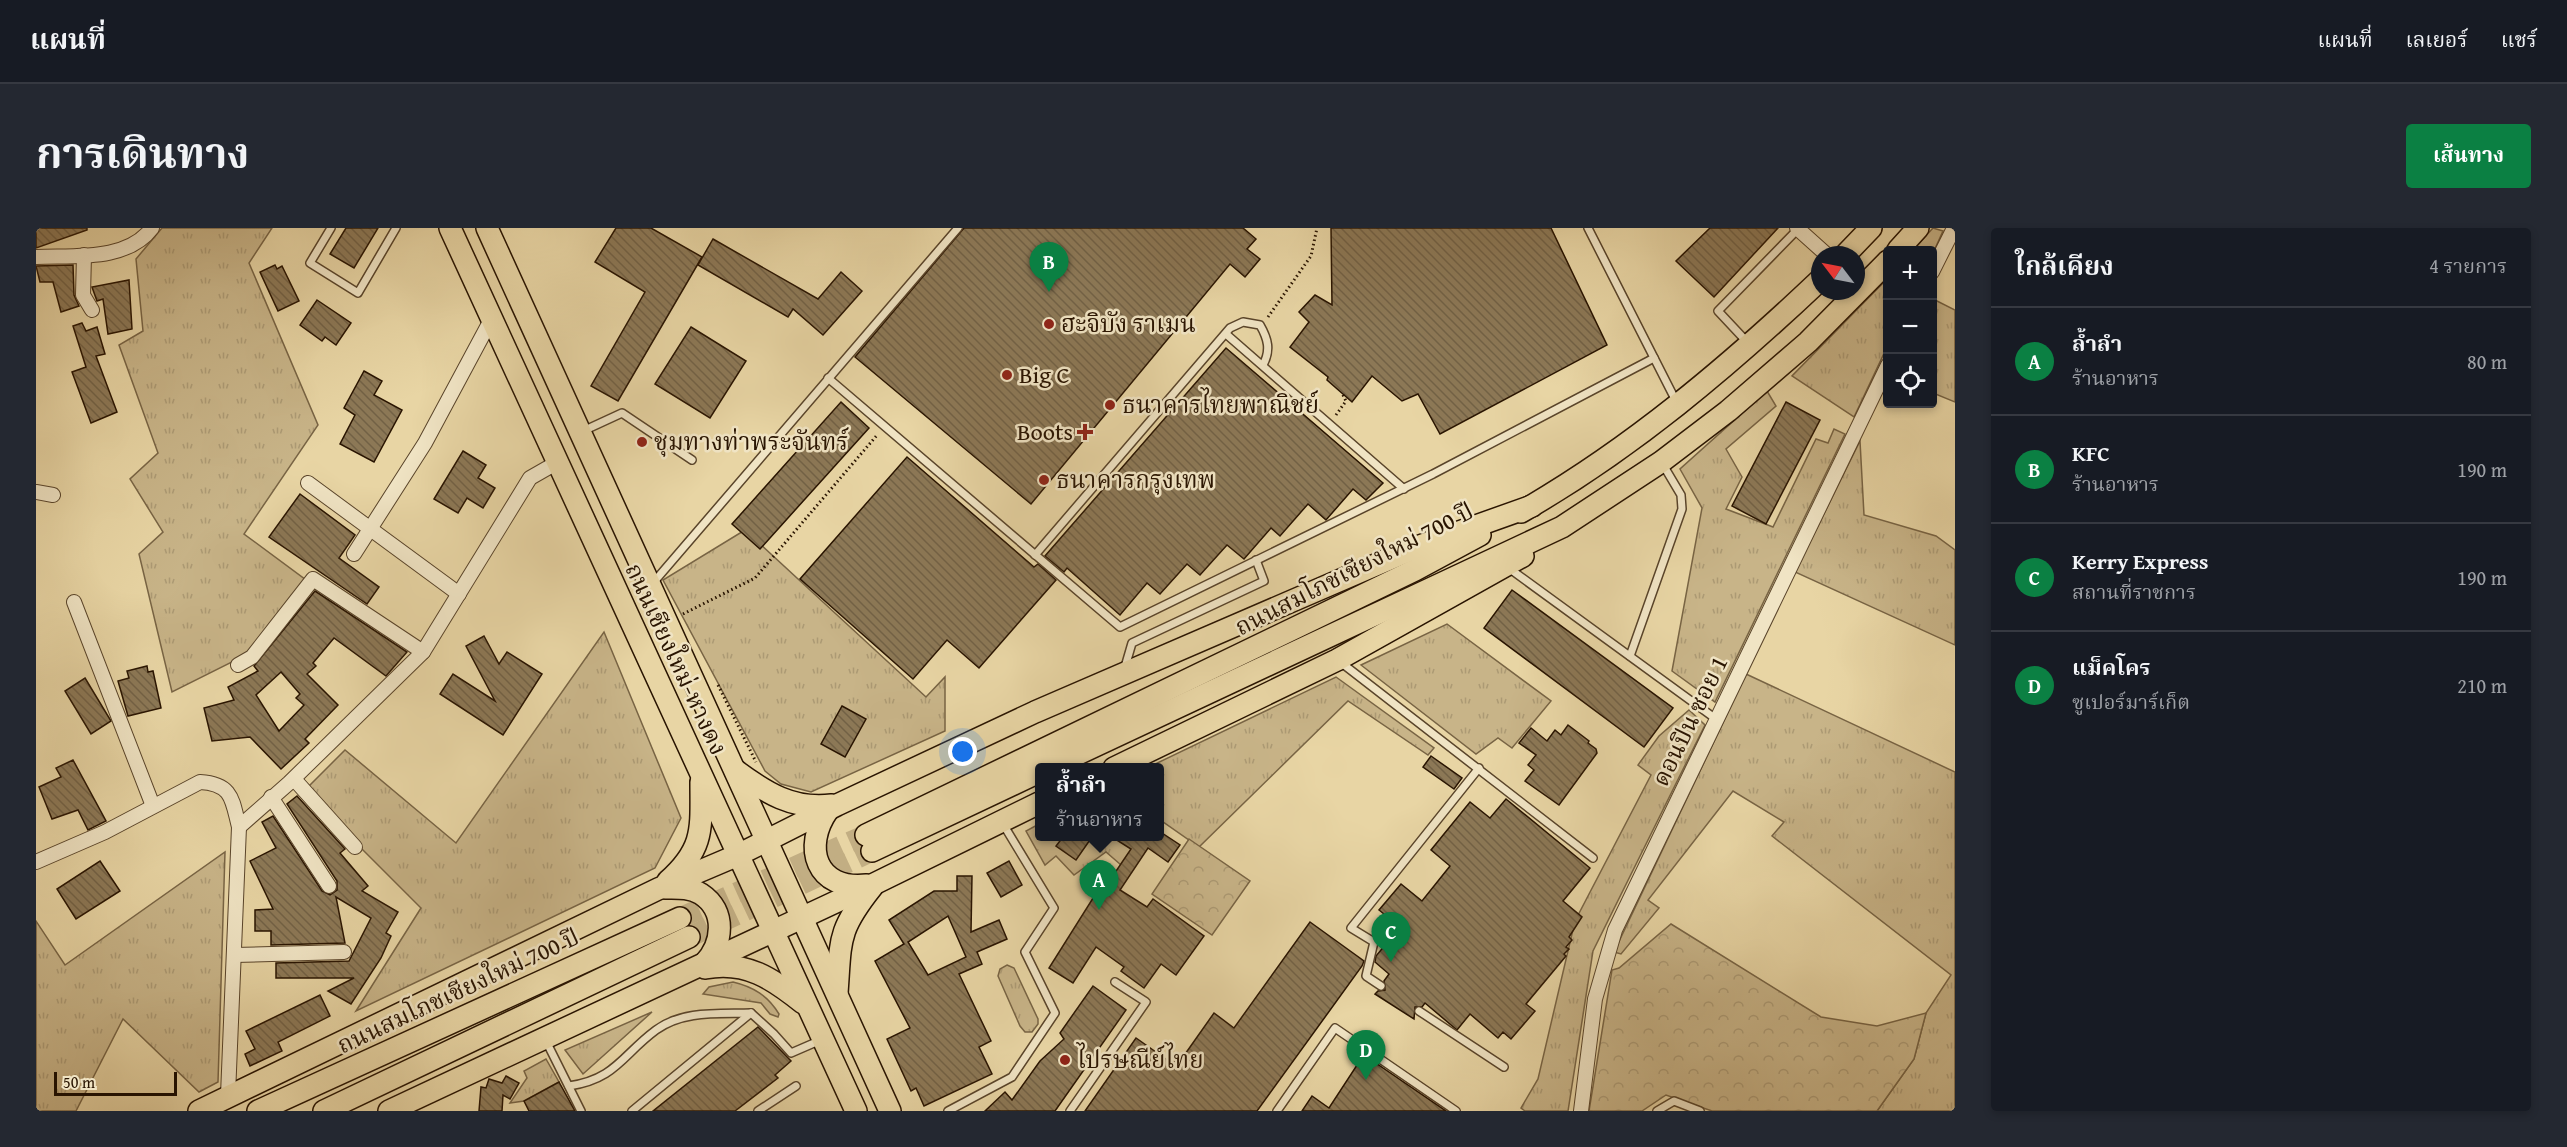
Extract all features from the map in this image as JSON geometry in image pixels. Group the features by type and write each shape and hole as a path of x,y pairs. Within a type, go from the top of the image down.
{"main road":[{"name":"ถนนเชียงใหม่-หางดง","path":"450,228 856,1111"},
{"name":"ถนนเชียงใหม่-หางดง","path":"487,228 651,584 676,614 735,770 890,1111"},
{"path":"1850,246 1871,228"},
{"path":"1902,246 1918,228"},
{"name":"ถนนสมโภชเชียงใหม่ 700 ปี","path":"1059,763 1562,527 1661,462 1728,411 1808,342 1883,265"},
{"name":"ถนนสมโภชเชียงใหม่ 700 ปี","path":"1035,774 869,843 1415,570 1532,506 1593,468 1678,405 1750,345 1811,288"},
{"path":"199,1111 658,889 738,855 833,807 1123,673 1417,548 1532,506"},
{"path":"1124,763 1337,660 1507,567 1562,527"},
{"path":"735,770 785,801 810,806 833,807"},
{"path":"658,889 679,871 698,845 701,826 701,773"},
{"path":"389,1111 874,884 1035,805"},
{"path":"833,807 818,826 814,842 818,862 823,871 842,884 853,886 874,884"},
{"path":"836,996 840,939 856,907 874,884"},
{"path":"658,889 684,888 701,894 712,904 718,919 719,944 696,967"},
{"name":"ถนนสมโภชเชียงใหม่ 700 ปี","path":"258,1111 684,927 324,1111"},
{"path":"696,967 718,965 752,970 781,986 808,1007"}],"street":[{"path":"36,257 84,255 126,248 152,228"},
{"path":"1798,228 1827,246"},
{"path":"1845,246 1856,228"},
{"path":"1937,262 1954,228"},
{"path":"84,255 83,295 92,310"},
{"path":"354,554 425,443 492,318"},
{"name":"ดอนปิน ซอย 1","path":"1581,1111 1595,999 1615,930 1883,373"},
{"path":"239,827 294,779 423,652 530,477 558,462"},
{"path":"308,483 459,594"},
{"path":"36,492 53,495"},
{"path":"238,665 252,657 313,579 423,652"},
{"path":"74,602 153,806"},
{"path":"294,779 355,847"},
{"path":"36,862 105,832 200,782 214,783 225,788 232,799 239,827 228,1095"},
{"path":"271,798 329,886"},
{"path":"234,955 344,952"}],"lane":[{"path":"331,228 310,263 358,293 396,228"},
{"path":"651,584 958,228"},
{"path":"1588,228 1678,405"},
{"path":"1750,345 1718,311 1798,228"},
{"path":"1035,555 1226,334 1243,322 1260,325 1269,340 1267,358 1263,365"},
{"path":"1226,334 1404,489"},
{"path":"828,378 1120,627 1404,489 1654,358"},
{"path":"581,432 622,414 692,460"},
{"path":"1630,656 1682,509 1681,495 1661,462"},
{"path":"1123,673 1132,643 1264,581 1256,561"},
{"path":"1507,567 1716,719"},
{"path":"1337,660 1593,858"},
{"path":"1381,986 1366,976 1374,942 1352,928 1479,768"},
{"path":"948,1111 1012,1077 1055,1013 1025,952 1054,908 1002,821"},
{"path":"1070,1111 1146,1002 1115,982"},
{"path":"1419,1011 1504,1067"},
{"path":"568,1086 590,1083 609,1073 657,1029 689,1015 751,1013 791,1053 823,1040"},
{"path":"632,1111 751,1013"},
{"path":"1276,1111 1335,1028 1456,1111"},
{"path":"546,1039 581,1111"},
{"path":"758,1111 796,1086"},
{"path":"1656,1111 1674,1101 1700,1111"}],"path":[{"path":"1260,325 1311,256 1317,228"},
{"path":"1338,412 1346,401 1342,393"},
{"path":"676,614 755,578 885,426"},
{"path":"714,677 761,771"}],"green space":[{"path":"162,228 272,228 249,263 318,425 244,534 306,580 248,654 172,692 139,554 163,532 130,479 158,453 119,345 143,331 136,259"},
{"path":"1933,228 1943,231 1936,246 1917,246"},
{"path":"1883,283 1883,355 1854,417 1792,376"},
{"path":"1937,301 1955,310 1955,402 1937,395"},
{"path":"1767,391 1776,406 1726,449 1742,477 1726,509 1773,527 1816,439 1828,443 1834,429 1845,434 1715,702 1672,671 1702,508 1680,469"},
{"path":"1860,441 1864,515 1936,536 1955,550 1955,645 1795,572"},
{"path":"745,530 926,697 945,677 945,731 811,792 781,784 765,771 663,580"},
{"path":"1447,624 1551,701 1512,748 1498,738 1476,754 1361,665"},
{"path":"604,632 681,818 655,868 356,1011 421,908 304,791 345,750 456,843"},
{"path":"1746,674 1955,772 1955,1111 1877,1111 1914,1059 1926,1013 1951,975 1772,836 1784,822 1733,791 1648,900 1659,908 1621,954 1614,952"},
{"path":"1336,677 1434,748 1428,755 1348,701 1199,847 1164,822 1164,763 1157,763"},
{"path":"1689,710 1705,725 1593,951 1568,1111 1525,1111 1521,1108 1538,1079 1575,921 1651,775 1638,765 1659,736"},
{"path":"1035,826 1035,841 1138,841 1121,865 1106,852 1074,875 1056,856 1045,865 1026,831"},
{"path":"1189,839 1250,881 1212,935 1152,894"},
{"path":"225,852 218,1082 199,1092 123,1019 76,1111 36,1111 36,921 65,965"},
{"path":"1671,924 1821,1017 1877,1026 1926,1013 1914,1059 1877,1111 1712,1111 1666,1095 1642,1111 1589,1111 1612,970 1619,968"},
{"path":"1007,965 1014,968 1038,1019 1038,1024 1032,1032 1025,1032 1020,1026 998,976 1000,969"},
{"path":"733,982 748,987 765,997 779,1014 778,1017 770,1014 761,1003 703,994 709,987"},
{"path":"652,1012 583,1074 565,1050"},
{"path":"546,1059 559,1082 524,1101 510,1103 527,1078 524,1071"}],"building":[{"path":"36,228 87,228 87,230 36,248"},
{"path":"346,228 378,228 354,268 330,254"},
{"path":"616,228 651,228 702,257 618,401 591,386 645,292 595,262"},
{"name":"Big C","path":"964,228 1243,228 1256,239 1247,249 1260,259 1245,277 1230,264 1031,504 855,357"},
{"path":"1331,228 1551,228 1607,345 1440,434 1418,394 1402,401 1372,376 1352,402 1327,380 1328,377 1290,347 1309,322 1299,312 1315,295 1332,305"},
{"path":"1710,228 1778,228 1714,297 1676,261"},
{"path":"713,239 818,299 841,272 862,291 823,335 793,309 788,317 698,265"},
{"path":"73,265 74,295 79,306 61,312 53,282 40,282 36,266"},
{"path":"275,265 277,269 282,266 299,301 278,311 260,272"},
{"path":"129,280 132,329 108,334 103,299 97,301 92,287"},
{"path":"317,300 351,323 336,345 325,337 322,341 300,325"},
{"path":"82,323 86,331 97,327 105,354 96,356 117,412 91,423 72,372 86,367 73,326"},
{"path":"691,327 746,361 710,418 655,384"},
{"path":"1226,348 1383,483 1366,500 1353,489 1326,520 1308,504 1280,536 1271,528 1244,559 1227,545 1200,575 1187,564 1160,594 1147,583 1120,615 1067,568 1064,572 1045,556"},
{"path":"364,371 382,381 374,395 402,410 374,462 340,444 355,415 344,408"},
{"path":"841,402 869,428 760,549 732,524"},
{"path":"1786,402 1820,420 1766,524 1732,506"},
{"path":"463,451 486,465 478,478 495,488 483,508 467,498 458,513 434,499"},
{"path":"907,457 1034,567 1038,564 1056,580 979,668 947,640 913,679 800,579"},
{"path":"300,494 355,535 339,558 379,587 367,604 269,537"},
{"path":"1512,590 1673,708 1644,747 1484,628"},
{"path":"315,591 407,652 386,676 334,638 313,663 316,666 307,674 338,705 305,739 309,743 281,769 250,737 212,741 204,708 234,700 228,687 258,671 254,666","holes":["281,672 300,694 296,698 304,705 279,731 256,695"]},
{"path":"484,636 499,664 507,652 542,674 503,735 440,694 453,674 495,701 466,646"},
{"path":"147,666 148,672 153,671 161,708 128,716 118,681 129,678 127,671"},
{"path":"85,678 111,721 91,734 65,691"},
{"path":"842,706 866,719 845,757 821,744"},
{"path":"1568,725 1589,741 1588,743 1596,749 1597,753 1559,805 1525,781 1534,770 1528,765 1536,755 1519,743 1531,728 1547,741 1555,730 1561,735"},
{"path":"1431,756 1462,778 1454,789 1423,767"},
{"path":"73,760 106,821 88,830 78,810 52,819 39,787 61,777 56,768"},
{"path":"297,796 345,849 340,853 368,886 362,891 398,912 386,933 391,936 381,958 351,1004 328,991 354,978 276,978 276,963 349,961 371,918 336,897 345,943 271,945 271,931 255,931 255,910 273,909 250,861 276,848 262,822 273,816 322,891 330,895 337,890 337,881 287,804"},
{"path":"1506,799 1590,868 1563,901 1582,917 1569,937 1572,940 1566,947 1569,949 1564,954 1566,956 1526,1004 1535,1011 1511,1039 1503,1032 1498,1038 1470,1014 1457,1030 1425,1003 1422,1007 1415,1007 1414,1019 1375,994 1385,990 1384,981 1389,974 1375,962 1376,956 1400,927 1379,910 1401,884 1422,901 1450,866 1431,850 1470,802 1490,818"},
{"path":"1164,834 1180,845 1168,862 1148,848 1120,890 1147,907 1153,899 1204,936 1176,975 1161,964 1144,988 1121,971 1124,967 1096,947 1073,983 1049,968 1100,887 1104,889 1131,849 1118,841 1164,841"},
{"path":"1060,841 1089,841 1076,860 1056,846"},
{"path":"100,861 120,891 76,919 57,889"},
{"path":"1009,861 1022,885 1001,897 987,873"},
{"path":"957,876 972,876 971,932 999,920 1007,939 977,952 982,964 959,974 991,1041 979,1047 992,1074 924,1106 916,1088 911,1091 887,1039 910,1028 875,961 904,944 889,920 934,891 957,891","holes":["948,916 966,957 928,975 908,942"]},
{"path":"1310,922 1364,961 1257,1111 1085,1111 1136,1038 1173,1064 1180,1054 1183,1057 1214,1013 1234,1028"},
{"name":"ไปรษณีย์ไทย","path":"1093,986 1126,1010 1055,1111 985,1111 1005,1092 1012,1100 1040,1061 1064,1039 1060,1033"},
{"path":"320,995 330,1016 278,1042 282,1051 250,1066 245,1054 255,1049 246,1031"},
{"path":"758,1027 791,1061 775,1075 778,1078 735,1111 653,1111"},
{"path":"1367,1057 1446,1111 1302,1111 1312,1096 1329,1108 1359,1062 1362,1064"},
{"path":"506,1076 519,1083 510,1099 503,1095 502,1111 479,1111 481,1087 486,1088 489,1079 502,1083"},
{"path":"559,1082 575,1111 529,1111 524,1101"}],"tunnel":[{"path":"680,918 866,835"},
{"path":"689,937 872,851"}],"place":[{"name":"KFC","path":"1049,292"},
{"name":"ฮะจิบัง ราเมน","path":"1049,324"},
{"name":"Big C","path":"1007,375"},
{"name":"ธนาคารไทยพาณิชย์","path":"1110,405"},
{"name":"Boots","path":"1085,432"},
{"name":"ชุมทางท่าพระจันทร์","path":"642,442"},
{"name":"ธนาคารกรุงเทพ","path":"1044,480"},
{"name":"ล้ำลำ","path":"1099,910"},
{"name":"Kerry Express","path":"1391,962"},
{"name":"ไปรษณีย์ไทย","path":"1065,1060"},
{"name":"แม็คโคร","path":"1366,1080"}]}
